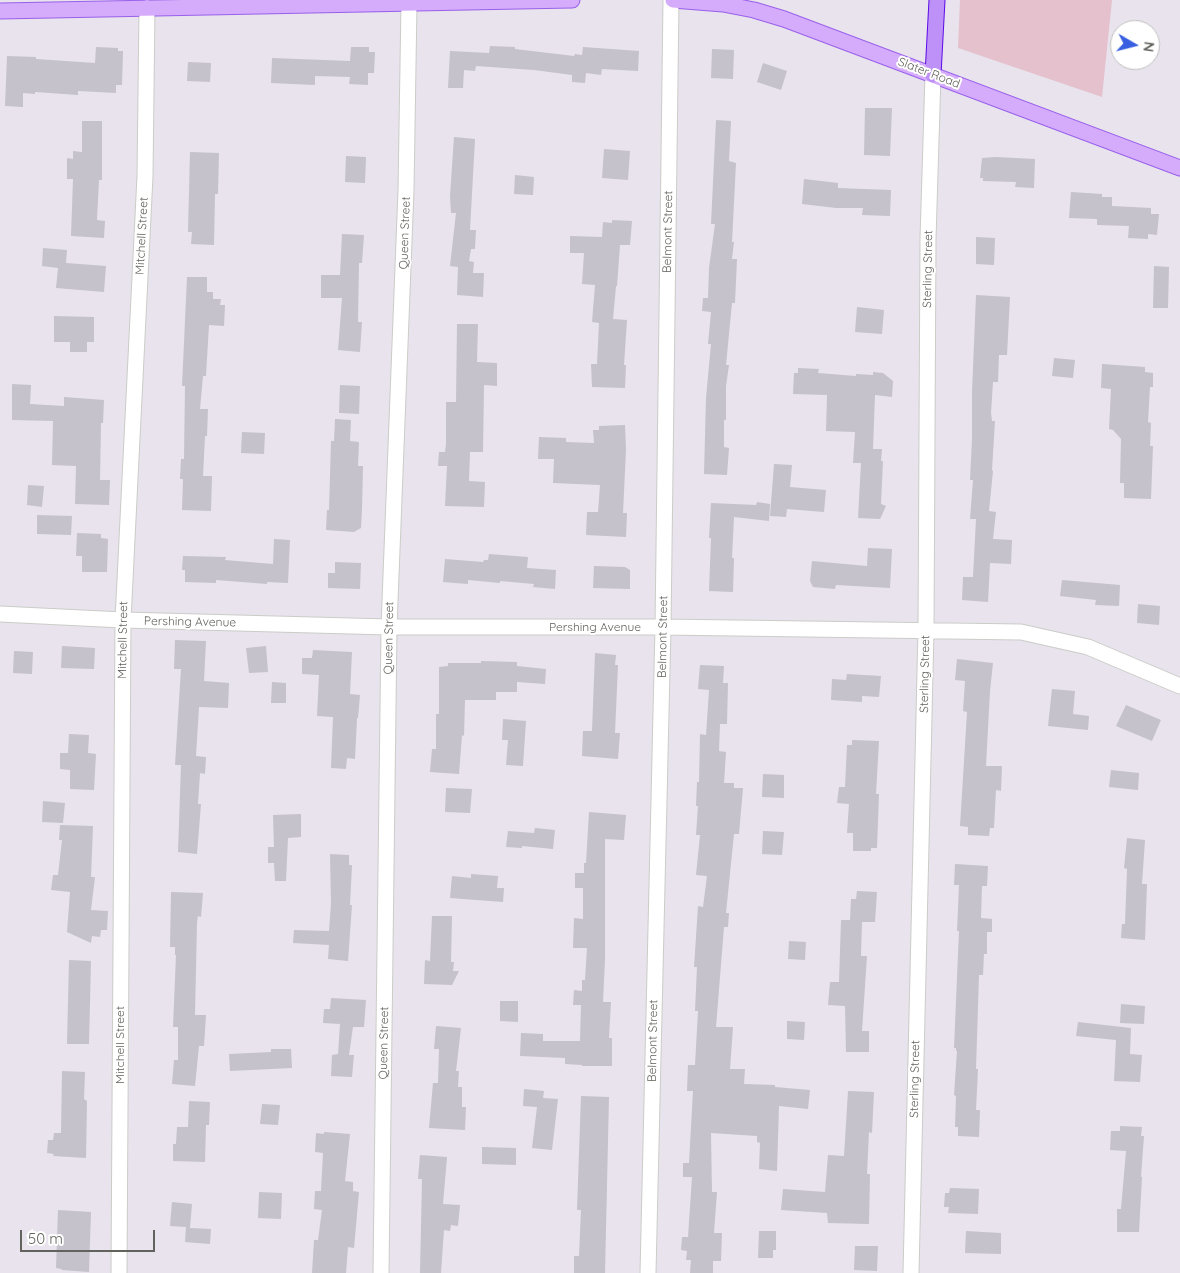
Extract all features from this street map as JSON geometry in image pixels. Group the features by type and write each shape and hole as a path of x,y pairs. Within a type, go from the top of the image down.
{"highway":[{"path":"933,75 937,0"}],"main road":[{"path":"0,11 572,0"},
{"name":"Slater Road","path":"672,0 723,4 769,14 1180,168"}],"street":[{"name":"Belmont Street","path":"648,1273 663,627 672,0"},
{"name":"Queen Street","path":"381,1273 389,626 406,190 409,3"},
{"name":"Mitchell Street","path":"119,1273 123,620 145,176 147,8"},
{"name":"Sterling Street","path":"911,1273 926,630 928,249 933,75"},
{"name":"Pershing Avenue","path":"0,614 123,620 389,626 663,627 1021,632 1088,647 1180,686"}],"shaded area":[{"path":"960,0 1112,0 1102,97 958,48"}],"building":[{"path":"490,46 515,47 515,49 574,56 575,54 582,55 583,47 639,51 638,71 602,69 601,75 586,73 585,83 572,82 572,75 476,66 475,71 464,70 463,88 448,88 450,51 489,53"},
{"path":"96,47 118,48 118,51 123,51 122,85 116,85 116,93 78,91 78,95 23,93 23,107 5,106 7,56 95,63"},
{"path":"351,47 369,47 369,52 375,52 374,73 368,73 368,85 349,84 350,77 315,76 315,85 271,83 272,58 350,61"},
{"path":"712,49 734,50 733,79 711,78"},
{"path":"188,62 211,63 210,82 187,81"},
{"path":"763,63 787,71 781,90 757,82"},
{"path":"865,108 892,108 890,156 864,155"},
{"path":"716,120 731,121 729,161 736,163 732,242 734,242 732,259 737,259 735,303 732,303 726,365 729,365 726,386 726,420 724,420 724,447 729,448 727,475 704,474 706,398 711,344 708,344 711,312 702,311 703,298 708,298 709,268 715,224 711,224"},
{"path":"82,121 102,121 102,180 99,180 97,220 105,221 104,238 71,236 73,179 67,179 67,158 73,159 73,151 82,152"},
{"path":"454,137 475,139 470,230 476,230 475,249 471,249 469,261 474,262 473,273 484,273 483,297 457,295 458,267 450,266 456,213 451,213 450,196"},
{"path":"604,149 630,151 628,180 602,178"},
{"path":"190,152 219,153 218,194 215,194 214,245 191,244 192,232 188,232"},
{"path":"346,156 366,157 365,183 345,182"},
{"path":"982,158 1035,159 1034,188 1015,187 1016,182 983,181 983,178 980,178"},
{"path":"515,175 534,177 533,195 514,194"},
{"path":"804,179 838,183 838,188 891,190 890,216 862,215 863,208 836,208 802,204"},
{"path":"1071,192 1102,194 1102,197 1112,197 1112,206 1151,208 1151,214 1159,214 1157,235 1148,234 1148,239 1128,238 1129,226 1097,225 1097,219 1069,218"},
{"path":"612,220 632,221 630,245 620,245 613,319 627,320 624,365 626,365 625,388 592,387 591,364 597,364 599,323 592,322 595,285 582,284 584,253 570,253 570,236 602,237 603,222 612,223"},
{"path":"342,234 364,235 362,263 359,263 358,322 362,322 360,352 338,350 342,298 321,298 321,275 340,275"},
{"path":"976,237 995,238 994,265 976,264"},
{"path":"43,248 67,250 66,263 106,266 104,292 56,288 58,268 42,266"},
{"path":"1154,266 1169,267 1168,308 1153,308"},
{"path":"187,277 207,277 207,292 213,292 213,299 221,299 220,305 225,305 224,326 209,325 206,376 203,376 200,409 208,409 203,476 212,476 211,511 182,510 183,479 180,479 181,459 184,459 185,386 182,386"},
{"path":"976,295 1010,297 1007,355 999,355 998,382 993,382 991,413 992,421 995,421 989,511 996,512 993,539 1012,540 1011,564 990,563 988,602 962,600 963,577 973,577 976,519 970,519 973,480 970,480"},
{"path":"857,307 884,310 882,334 855,332"},
{"path":"54,316 94,317 94,342 87,342 87,352 70,352 70,342 54,342"},
{"path":"457,324 478,324 477,362 497,363 497,386 484,385 483,452 470,452 469,481 485,482 484,507 445,506 447,466 438,466 439,452 445,452 446,444 446,402 456,402"},
{"path":"1054,358 1075,360 1073,378 1052,376"},
{"path":"1102,364 1145,367 1145,372 1153,373 1153,387 1150,387 1148,422 1151,423 1150,446 1153,446 1151,499 1124,498 1124,483 1120,483 1121,439 1113,430 1109,429 1111,389 1101,388"},
{"path":"798,368 819,369 818,373 856,376 856,374 873,375 873,372 883,373 893,381 892,397 875,395 873,449 882,449 881,504 886,506 880,519 858,518 861,463 853,463 855,432 826,431 827,395 793,394 794,373 798,373"},
{"path":"12,384 31,385 30,404 64,406 64,397 104,400 103,423 101,423 100,480 110,480 109,505 75,504 76,466 52,465 53,421 12,420"},
{"path":"340,385 360,386 359,414 339,413"},
{"path":"335,419 351,420 350,441 359,442 358,466 363,466 361,528 354,532 326,530 327,510 329,510 331,441 334,441"},
{"path":"625,425 626,450 623,513 627,513 626,537 586,535 587,512 598,512 600,485 553,483 554,459 538,459 539,437 566,438 566,442 594,443 593,430 599,430 599,426"},
{"path":"242,432 265,433 264,454 241,453"},
{"path":"774,464 792,465 790,487 826,490 824,512 787,509 786,517 770,516"},
{"path":"28,485 44,486 42,507 27,505"},
{"path":"757,502 770,504 769,521 734,517 733,592 709,591 711,503 756,505"},
{"path":"37,515 72,516 71,535 37,534"},
{"path":"77,533 101,534 101,538 108,539 107,572 82,572 82,556 76,556"},
{"path":"274,539 290,540 288,583 267,582 267,584 216,580 216,583 185,582 185,570 182,570 183,556 226,557 225,560 273,564"},
{"path":"868,548 892,549 890,588 836,585 835,589 813,587 810,581 812,561 867,566"},
{"path":"489,554 528,557 527,568 556,570 555,589 533,587 534,584 500,581 500,583 468,580 468,584 443,582 445,559 483,562 488,560"},
{"path":"335,562 361,563 360,589 328,588 328,573 335,573"},
{"path":"594,566 625,567 630,570 630,589 593,588"},
{"path":"1062,580 1120,585 1119,606 1095,605 1096,600 1060,596"},
{"path":"1138,604 1160,606 1159,625 1137,623"},
{"path":"175,640 206,641 204,681 229,683 228,708 199,707 196,756 206,757 205,774 200,773 198,804 201,804 197,854 178,852 181,765 175,765 181,669 174,669"},
{"path":"62,646 95,648 94,669 61,668"},
{"path":"266,646 268,672 249,673 246,648"},
{"path":"313,650 352,652 350,694 360,695 355,759 347,758 346,769 331,768 333,717 317,716 319,675 302,674 302,658 312,658"},
{"path":"14,651 33,652 32,674 13,673"},
{"path":"595,653 616,655 615,665 618,665 615,733 620,733 618,759 582,756 583,731 592,731"},
{"path":"957,659 993,663 986,766 1002,766 1001,791 996,790 994,828 990,828 989,836 968,835 968,827 960,826 967,712 963,711 965,681 955,680"},
{"path":"481,661 517,662 517,666 546,669 545,684 517,682 517,692 496,692 496,700 465,700 464,736 462,735 459,774 430,772 432,749 436,749 436,714 439,714 439,667 448,666 448,663 481,663"},
{"path":"700,665 724,666 723,683 728,683 727,724 720,724 719,751 726,752 724,783 734,783 734,788 743,788 739,834 734,834 726,913 729,913 728,927 724,927 716,1027 733,1027 730,1069 745,1069 744,1084 775,1085 775,1087 810,1090 808,1109 779,1106 777,1171 759,1169 760,1143 757,1142 757,1136 711,1133 712,1192 717,1192 714,1233 722,1233 721,1261 713,1261 713,1273 690,1273 691,1260 686,1260 687,1251 681,1250 682,1237 688,1237 692,1177 683,1177 683,1163 689,1163 693,1091 687,1091 688,1065 695,1065 698,1011 695,1011 697,967 694,967 698,906 703,907 707,876 696,875 700,835 696,835 698,806 696,806 697,782 699,782 700,734 706,735 709,690 698,689"},
{"path":"847,674 881,676 879,697 862,696 862,702 831,700 832,679 846,680"},
{"path":"272,682 286,683 286,703 271,703"},
{"path":"1052,689 1075,691 1073,714 1089,716 1088,730 1048,726"},
{"path":"1126,705 1161,720 1152,741 1116,726"},
{"path":"503,719 526,721 523,766 506,765 508,740 502,740"},
{"path":"69,734 89,735 88,753 96,754 94,790 70,789 70,770 60,769 60,753 68,753"},
{"path":"852,740 879,741 876,794 879,794 877,848 871,848 871,851 853,851 853,833 847,833 849,804 837,803 839,787 845,787 847,745 852,745"},
{"path":"1111,770 1139,773 1138,790 1109,787"},
{"path":"763,774 784,775 784,798 762,797"},
{"path":"446,788 472,789 470,813 445,812"},
{"path":"43,801 65,803 63,823 42,822"},
{"path":"589,812 626,815 624,840 605,839 603,1002 611,1002 609,1038 612,1038 612,1066 582,1066 565,1064 565,1058 520,1056 521,1033 543,1034 543,1041 580,1041 581,1005 573,1005 574,990 582,991 582,980 585,980 587,948 573,948 574,918 583,919 583,888 575,888 575,873 584,873"},
{"path":"301,814 301,837 288,838 286,881 275,881 274,863 268,863 268,847 274,847 273,815"},
{"path":"60,825 93,826 91,877 95,877 91,910 108,911 107,930 101,930 100,937 92,936 91,943 67,932 70,892 51,890 53,875 58,875 62,840 59,840"},
{"path":"535,828 555,830 553,849 522,846 522,848 506,847 508,831 534,833"},
{"path":"763,831 784,832 782,855 762,854"},
{"path":"1127,838 1145,840 1142,884 1147,884 1145,940 1121,938 1122,924 1125,924 1127,869 1124,868"},
{"path":"330,854 349,855 349,865 352,865 350,905 352,905 348,961 328,959 329,945 293,943 294,930 329,931 331,904"},
{"path":"955,864 988,866 987,886 982,886 981,918 992,919 992,932 987,932 987,954 984,954 983,975 979,975 976,1110 980,1110 979,1137 958,1136 958,1127 955,1127 956,1096 954,1095 957,1051 954,1048 959,885 954,885"},
{"path":"471,874 498,876 497,888 504,888 503,902 450,898 452,876 471,878"},
{"path":"857,891 877,892 875,922 862,922 861,956 867,956 862,1031 869,1031 869,1052 846,1052 845,1006 828,1005 830,982 839,982 841,920 850,920 851,899 856,899"},
{"path":"171,892 203,893 201,917 198,916 197,922 195,1015 206,1015 204,1046 199,1046 195,1086 172,1084 174,1060 178,1060 178,1027 173,1027 176,955 175,947 170,947"},
{"path":"432,916 452,916 451,962 454,962 453,971 459,971 452,985 424,984 425,960 430,961"},
{"path":"789,941 806,942 805,960 788,959"},
{"path":"69,960 91,961 89,1044 67,1044"},
{"path":"331,998 366,1000 364,1027 353,1027 349,1055 354,1055 352,1077 331,1076 332,1055 338,1054 340,1024 323,1023 324,1009 330,1009"},
{"path":"500,1001 518,1001 518,1022 500,1021"},
{"path":"1121,1004 1145,1006 1144,1024 1120,1023"},
{"path":"787,1021 805,1022 804,1040 787,1039"},
{"path":"1078,1022 1131,1028 1130,1054 1142,1055 1140,1082 1114,1081 1116,1040 1076,1036"},
{"path":"436,1026 461,1028 456,1071 459,1071 458,1087 462,1087 462,1107 466,1107 465,1130 429,1128 433,1083 438,1083 439,1049 434,1049"},
{"path":"271,1049 291,1049 292,1068 230,1071 229,1054 271,1052"},
{"path":"62,1071 85,1072 84,1099 87,1101 86,1158 53,1156 54,1154 47,1153 48,1140 53,1140 54,1133 61,1133"},
{"path":"524,1089 544,1091 543,1098 558,1099 552,1150 532,1148 537,1107 523,1106"},
{"path":"848,1091 874,1092 872,1133 869,1132 867,1174 870,1174 869,1224 828,1223 827,1213 781,1210 783,1189 825,1192 828,1155 844,1156"},
{"path":"581,1096 609,1097 605,1273 574,1273 574,1256 579,1256 581,1210 577,1210"},
{"path":"189,1101 210,1102 209,1125 206,1125 205,1162 173,1161 173,1144 176,1144 177,1127 188,1127"},
{"path":"262,1104 280,1105 278,1125 260,1124"},
{"path":"1120,1126 1142,1127 1141,1136 1144,1136 1139,1232 1117,1232 1117,1209 1121,1209 1126,1151 1110,1150 1111,1131 1120,1131"},
{"path":"324,1132 350,1134 345,1181 353,1182 353,1191 359,1192 354,1248 348,1247 346,1273 312,1273 314,1240 318,1240 322,1210 314,1209 315,1191 321,1191 323,1153 315,1152 316,1133 324,1134"},
{"path":"482,1147 516,1148 516,1165 482,1164"},
{"path":"420,1155 447,1157 443,1204 460,1205 458,1226 451,1225 450,1231 444,1230 441,1273 420,1273 422,1179 418,1179"},
{"path":"950,1188 979,1189 978,1214 948,1213 949,1207 944,1207 945,1193 949,1193"},
{"path":"259,1192 282,1193 281,1219 258,1218"},
{"path":"172,1202 192,1204 190,1228 211,1229 210,1244 185,1242 186,1227 170,1226"},
{"path":"58,1210 91,1212 89,1272 56,1268"},
{"path":"759,1231 776,1231 776,1250 773,1250 773,1258 758,1258"},
{"path":"966,1231 1001,1233 1001,1254 965,1253"},
{"path":"855,1246 878,1246 877,1271 854,1270"}]}
